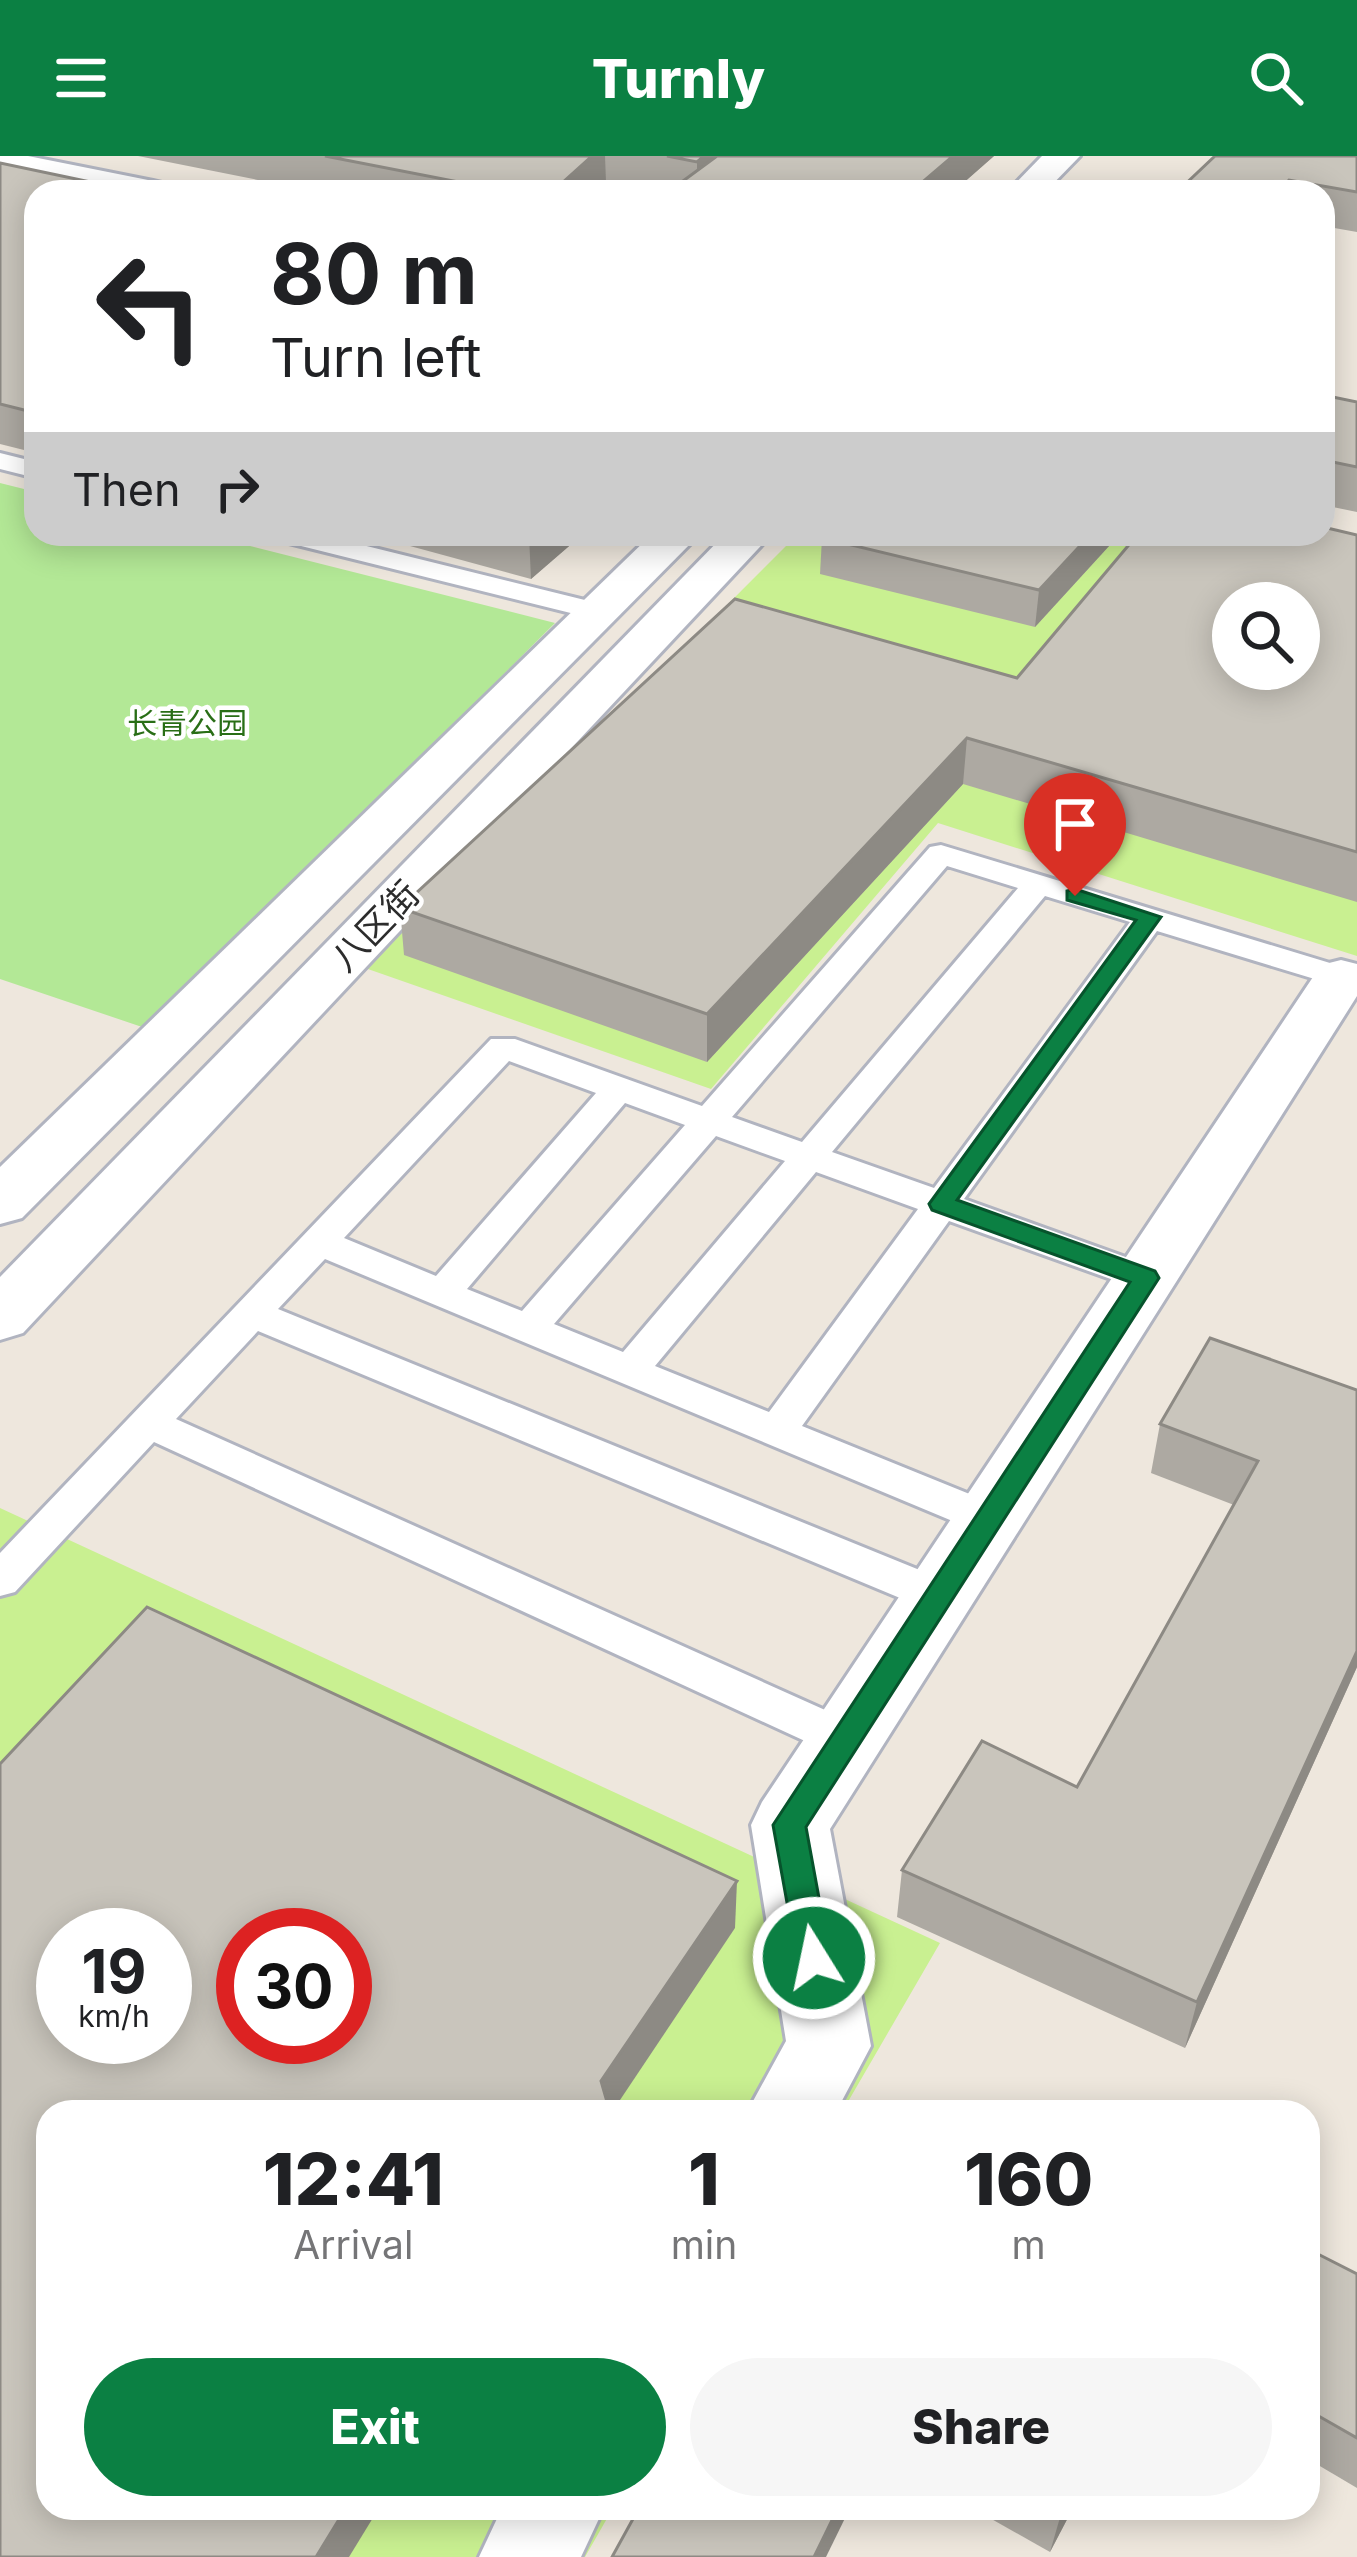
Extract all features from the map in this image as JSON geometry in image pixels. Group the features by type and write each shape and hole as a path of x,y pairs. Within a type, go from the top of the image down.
{"main road":[{"path":"1037,180 1062,156"},
{"path":"0,161 94,180"},
{"name":"八区街","path":"0,1203 666,546"},
{"name":"八区街","path":"0,1317 739,546"},
{"path":"797,2100 830,2046 790,1825 1341,977"},
{"path":"527,2557 549,2520"}],"lane":[{"path":"334,546 599,612"},
{"path":"528,1329 941,854 1341,977"},
{"path":"629,1371 1037,885"},
{"path":"777,1431 1150,917"},
{"path":"0,1580 503,1047 1146,1278"},
{"path":"442,1293 619,1088"},
{"path":"318,1242 989,1519"},
{"path":"251,1313 939,1596"},
{"path":"148,1423 847,1739"}],"green space":[{"name":"长青公园","path":"0,483 24,489 24,546 250,546 555,623 148,1029 0,979"},
{"path":"786,546 1232,546 1357,575 1357,956 938,823 711,1089 365,968"},
{"path":"0,1508 940,1943 849,2100 36,2100 36,2520 606,2520 585,2557 0,2557"}],"building":[{"path":"325,156 592,156 565,180 448,180"},
{"path":"667,156 704,156 697,162"},
{"path":"717,156 953,156 925,180 684,180"},
{"path":"1215,156 1357,156 1357,192 1335,188 1335,180 1190,180"},
{"path":"0,163 81,180 24,180 24,410 0,404"},
{"path":"1335,397 1357,402 1357,467 1335,462"},
{"path":"1335,530 1357,535 1357,852 967,738 707,1014 400,908 735,599 1017,678 1128,546 1335,546"},
{"path":"855,546 1080,546 1039,590"},
{"path":"1210,1338 1357,1390 1357,1651 1197,2002 902,1870 982,1741 1077,1787 1258,1461 1160,1424"},
{"path":"147,1607 737,1881 601,2081 607,2100 36,2100 36,2520 339,2520 316,2557 0,2557 0,1764"},
{"path":"1320,2255 1357,2274 1357,2438 1320,2417"},
{"path":"632,2520 832,2520 814,2557 612,2557"}],"route":[{"path":"814,1958 790,1825 1146,1278 941,1204 1150,917 1075,896"}]}
